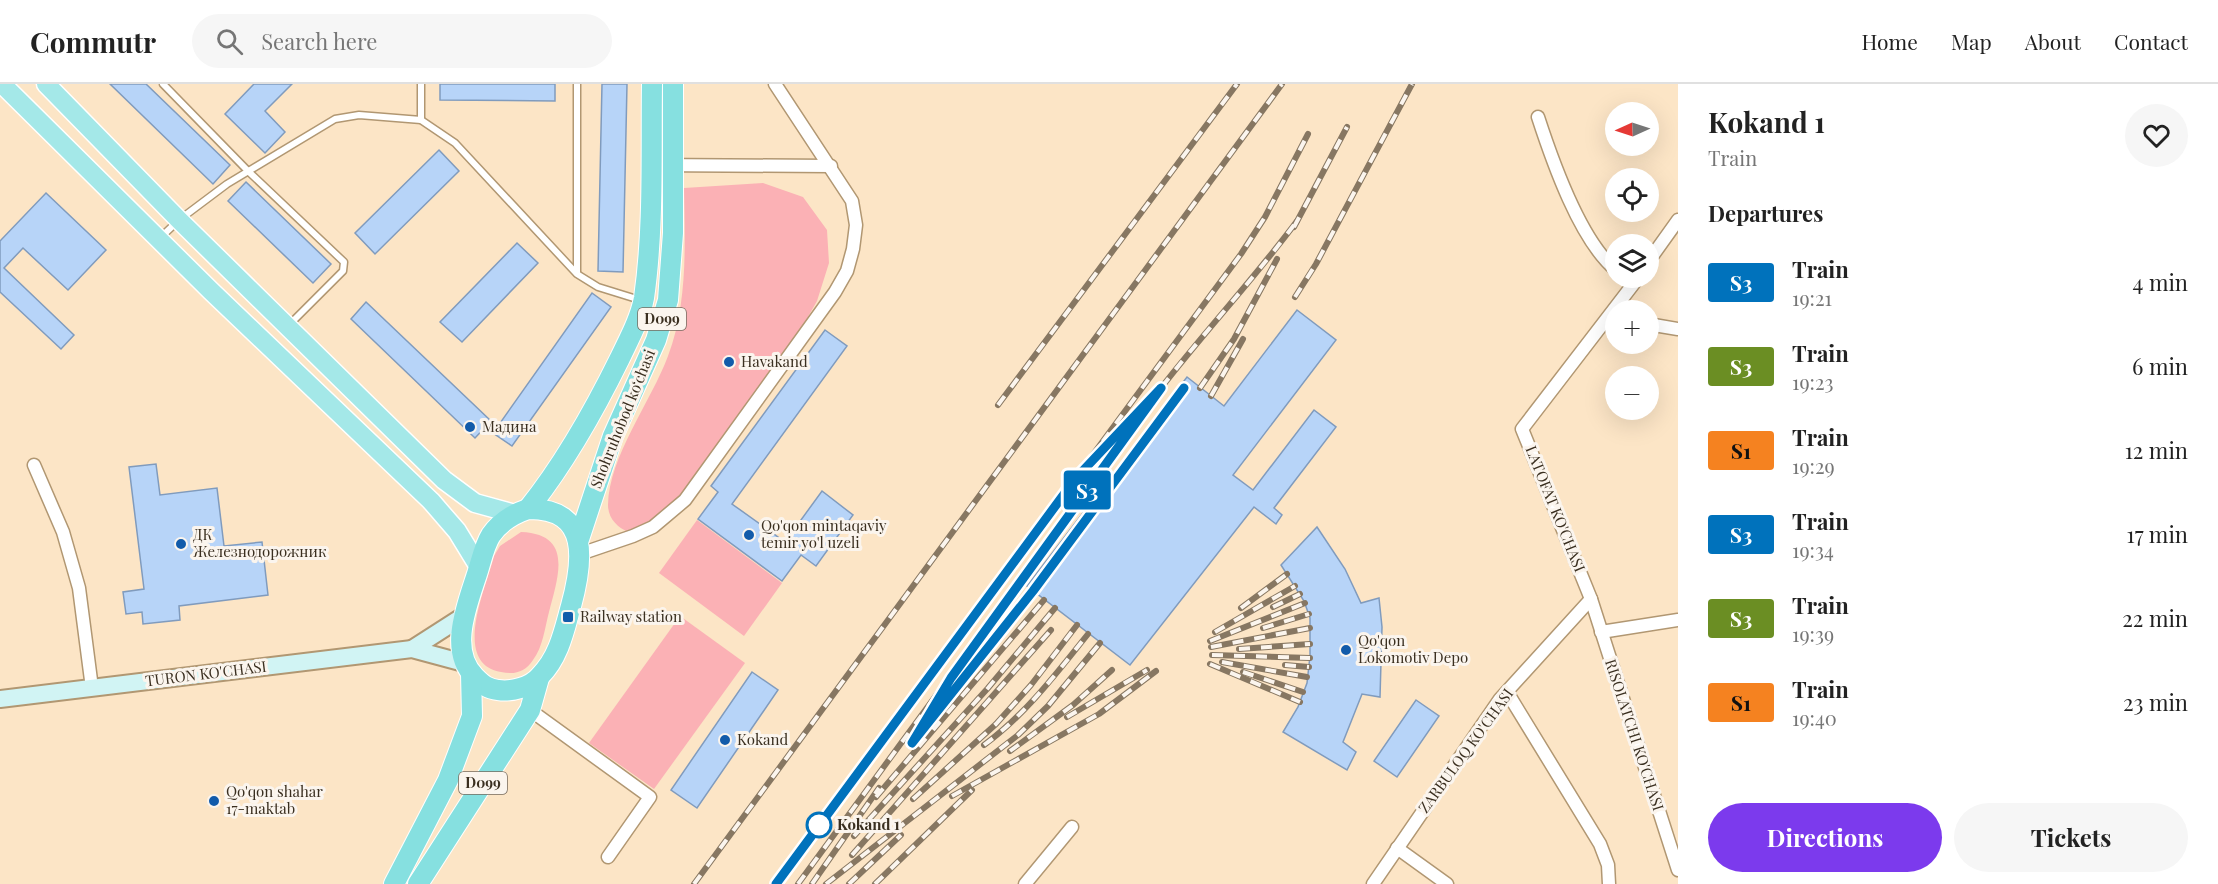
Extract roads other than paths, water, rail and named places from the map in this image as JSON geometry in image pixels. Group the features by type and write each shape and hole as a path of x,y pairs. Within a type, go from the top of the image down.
{"highway":[{"name":"Shohruhobod koʻchasi","path":"521,512 552,479 585,425 633,331 643,300 650,231 652,84"},
{"name":"Shohruhobod koʻchasi","path":"579,547 613,436 656,340 668,300 673,233 673,84"},
{"path":"521,512 543,509 558,514 571,525 579,547"},
{"name":"D099","path":"394,884 448,780 472,716 468,668 461,648 465,615 476,576 491,536 521,512"},
{"name":"D099","path":"418,884 530,710 539,678 557,653 568,617 578,578 579,547"},
{"path":"468,668 485,687 500,691 526,686 539,678"}],"main road":[{"path":"3,84 159,240 431,501 458,531 476,576"},
{"path":"46,84 179,220 444,480 475,503 521,512"},
{"name":"TURON KO'CHASI","path":"411,650 465,615"},
{"name":"TURON KO'CHASI","path":"0,699 411,650 468,668"}],"street":[{"path":"579,547 633,536 652,527 685,500 835,292 847,271 856,225 852,201 776,84"},
{"path":"1538,117 1567,194 1593,244 1605,258"},
{"path":"651,165 831,166"},
{"path":"1659,247 1678,220"},
{"name":"LATOFAT KO'CHASI","path":"1592,599 1522,429 1605,325"},
{"path":"1659,326 1678,329"},
{"path":"34,465 63,532 79,588 92,688"},
{"name":"RISOLATCHI KO'CHASI","path":"1592,599 1678,870"},
{"name":"ZARBULOQ KO'CHASI","path":"1373,884 1507,692 1592,599"},
{"path":"1601,632 1678,620"},
{"path":"1507,692 1600,844 1608,865 1609,884"},
{"path":"530,710 650,797 608,857"},
{"path":"1025,884 1072,827"},
{"path":"1397,848 1447,884"}],"lane":[{"path":"163,84 248,171 344,262 343,271 288,327"},
{"path":"421,120 422,84"},
{"path":"577,274 578,84"},
{"path":"159,240 179,220 248,171 335,119 359,115 421,120 455,143 577,274 616,294 643,300"}],"railway":[{"path":"998,405 1237,84"},
{"path":"694,884 1282,84"},
{"path":"1295,297 1316,264 1412,84"},
{"path":"1294,227 1347,127"},
{"path":"776,884 1241,254 1265,217 1308,134"},
{"path":"798,884 1161,388 1297,221"},
{"path":"1200,388 1234,339 1277,259"},
{"path":"1211,396 1243,339"},
{"path":"1241,608 1287,574"},
{"path":"1215,632 1295,586"},
{"path":"933,716 1033,591"},
{"path":"1273,607 1300,594"},
{"path":"876,797 1044,600"},
{"path":"1210,641 1305,603"},
{"path":"854,836 988,688 1055,608"},
{"path":"1263,628 1309,614"},
{"path":"913,799 996,724 1031,685 1077,625"},
{"path":"1211,647 1310,628"},
{"path":"852,855 1051,630"},
{"path":"984,745 1013,721 1052,679 1088,634"},
{"path":"826,884 1018,735 1048,706 1100,643"},
{"path":"1239,649 1310,644"},
{"path":"1212,655 1310,658"},
{"path":"1222,662 1307,677"},
{"path":"1210,664 1300,702"},
{"path":"1285,665 1309,667"},
{"path":"1010,751 1073,705 1112,670"},
{"path":"1067,717 1147,670"},
{"path":"952,796 1099,714 1156,671"},
{"path":"1243,672 1303,692"},
{"path":"812,884 879,788"},
{"path":"875,884 972,790"},
{"path":"849,884 901,835"}],"train":[{"name":"S3","path":"776,884 1076,478 1161,388 951,678 912,743 1033,591 1184,388"}],"place":[{"name":"Havakand","path":"729,362"},
{"name":"Мадина","path":"470,427"},
{"name":"Qo'qon mintaqaviy temir yo'l uzeli","path":"749,535"},
{"name":"ДК Железнодорожник","path":"181,544"},
{"name":"Railway station","path":"568,617"},
{"name":"Qo'qon Lokomotiv Depo","path":"1346,650"},
{"name":"Kokand","path":"725,740"},
{"name":"Qo'qon shahar 17-maktab","path":"214,801"},
{"name":"Kokand 1","path":"819,825"}]}
